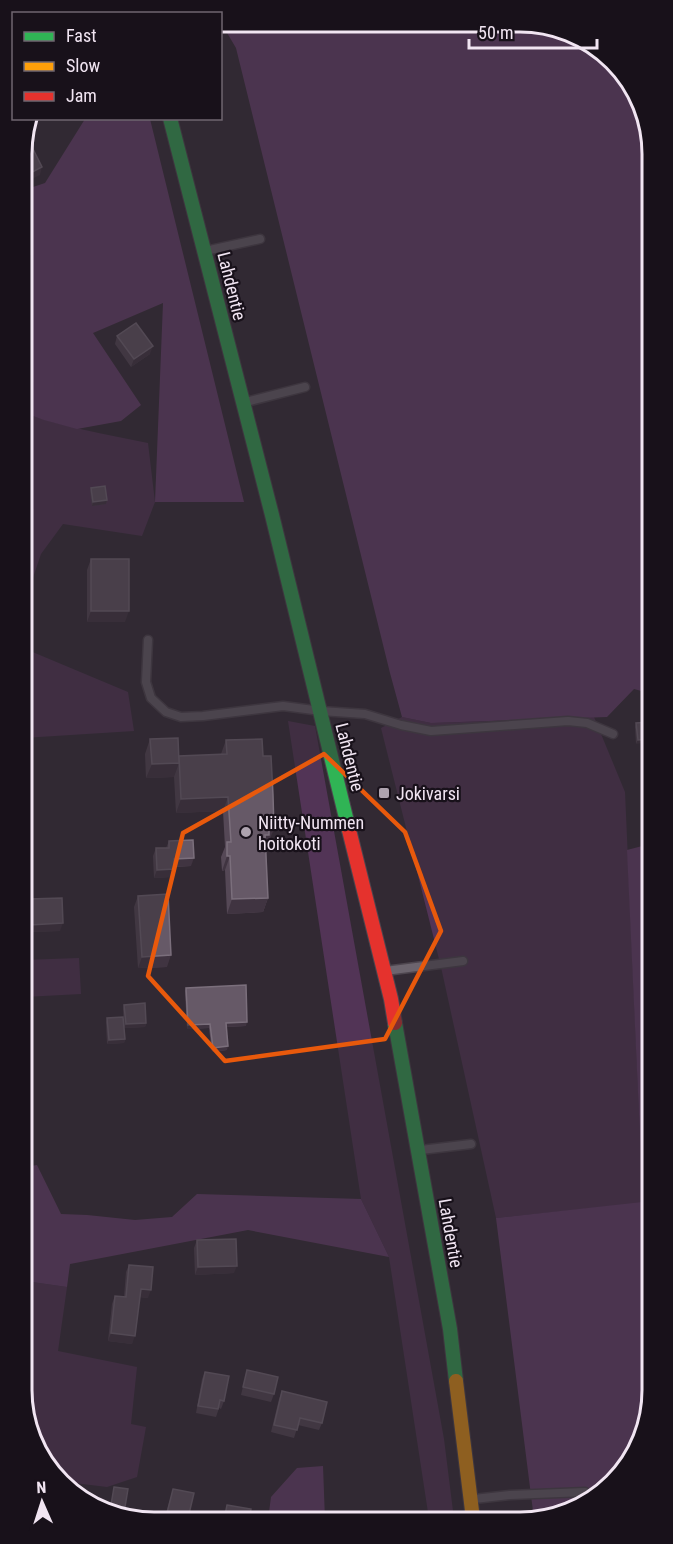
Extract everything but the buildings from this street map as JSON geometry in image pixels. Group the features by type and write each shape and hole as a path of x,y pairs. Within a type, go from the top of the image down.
{"main road":[{"name":"Lahdentie","path":"171,120 321,711 391,999 450,1329 472,1512"}],"lane":[{"path":"204,251 260,239"},
{"path":"243,403 305,387"},
{"path":"148,640 146,682 151,698 166,712 181,717 283,706 365,714 431,731 568,721 586,723 614,734"},
{"path":"385,972 463,961"},
{"path":"418,1150 471,1144"},
{"path":"471,1500 510,1495 585,1492"}],"highlighted area":[{"path":"324,754 405,832 441,931 385,1039 225,1061 148,976 183,833"}],"shaded area":[{"path":"227,32 527,32 543,34 559,38 587,52 611,73 629,100 637,122 642,154 642,691 634,689 607,717 431,723 402,717 236,48"},
{"path":"84,120 150,120 244,502 155,502 163,303 93,333 141,405 121,421 77,429 32,416 32,187 45,183"},
{"path":"32,415 68,426 148,443 155,502 142,536 63,524 41,554 32,582"},
{"path":"32,652 128,692 134,731 32,737"},
{"path":"402,717 431,723 594,717 625,792 641,1203 496,1218 441,967 381,728"},
{"path":"288,721 315,726 444,1439 453,1512 428,1512 389,1257 361,1199"},
{"path":"641,846 641,1162 627,850"},
{"path":"79,958 81,994 31,997 31,960"},
{"path":"37,1165 61,1214 135,1220 172,1217 197,1194 361,1199 389,1257 248,1230 70,1264 67,1287 31,1282 31,1166"},
{"path":"641,1202 641,1398 635,1430 616,1465 594,1487 566,1503 535,1511 533,1511 496,1218"},
{"path":"31,1282 67,1287 58,1351 137,1367 131,1424 146,1427 137,1477 107,1487 74,1483 72,1472 63,1472 48,1451 36,1422 31,1390"},
{"path":"323,1466 325,1512 269,1512 271,1497 297,1468"}],"traffic: fast":[{"path":"171,120 272,515 349,830"},
{"path":"395,1023 450,1329 456,1381"}],"traffic: slow":[{"path":"456,1381 472,1512"}],"traffic: jam":[{"path":"349,830 395,1023"}],"place":[{"name":"Jokivarsi","path":"384,793"},
{"name":"Niitty-Nummen hoitokoti","path":"246,832"}]}
